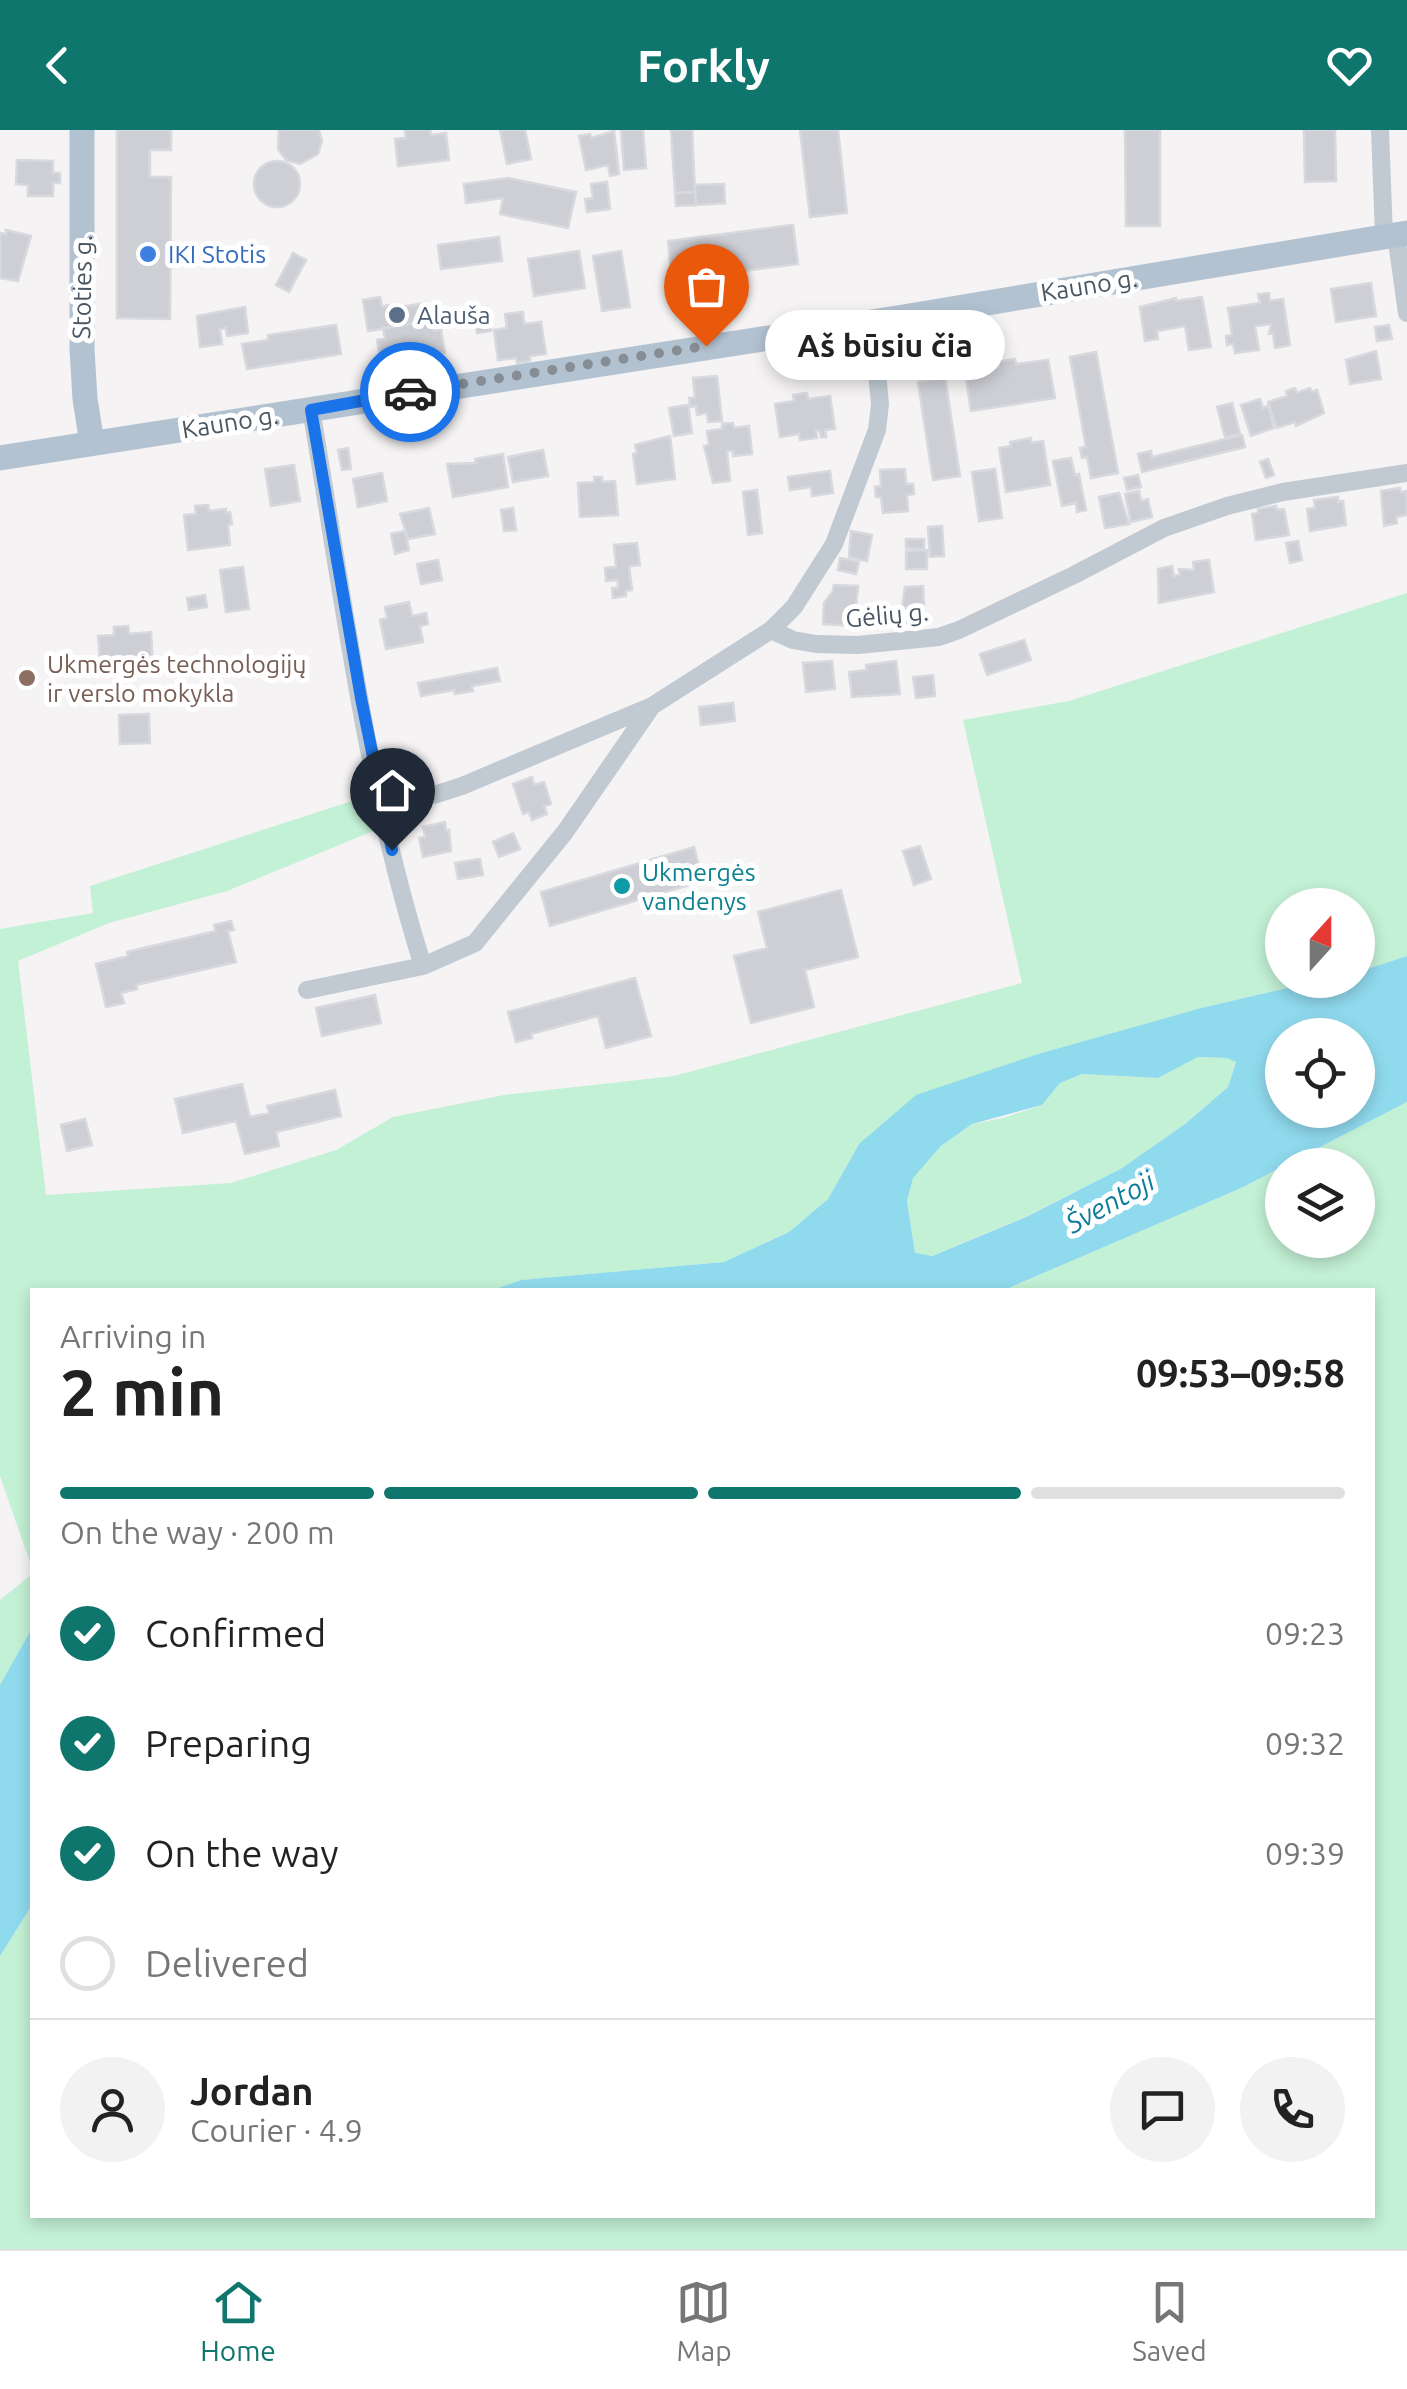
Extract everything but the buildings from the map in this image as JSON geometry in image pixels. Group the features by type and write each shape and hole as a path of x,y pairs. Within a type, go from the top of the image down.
{"main road":[{"name":"Stoties g.","path":"82,130 82,349 92,443"},
{"name":"Kauno g.","path":"0,458 1396,235"}],"street":[{"path":"1380,130 1407,313"},
{"path":"382,803 462,786 652,706 770,630 812,582 842,527 871,454 880,404 872,321"},
{"path":"311,410 382,803 407,916 423,966"},
{"name":"Gėlių g.","path":"770,630 816,644 858,645 939,637 1074,576 1164,528 1283,492 1407,473"},
{"path":"308,990 423,966 475,943 565,832 652,706"}],"green space":[{"path":"1407,593 1407,956 1375,966 1375,888 1265,888 1265,993 1038,1054 859,1144 828,1199 789,1232 724,1262 522,1280 499,1288 30,1288 30,1562 0,1476 0,929 93,913 90,886 389,789 395,822 227,891 109,923 18,961 46,1195 231,1183 336,1150 393,1117 504,1095 674,1076 1022,983 963,720 1069,701"},
{"path":"1198,1057 1236,1061 1228,1087 1185,1124 1122,1168 1027,1216 931,1256 915,1254 907,1201 913,1177 941,1146 972,1124 1042,1105 1060,1083 1082,1074 1158,1078"},
{"path":"1407,1102 1407,2249 0,2249 0,1956 30,1908 30,2218 1375,2218 1375,1288 1009,1288 1265,1175 1265,1258 1375,1258 1375,1148 1318,1148 1357,1128 1375,1128 1375,1119"},
{"path":"30,1576 30,1632 0,1685 0,1600"}],"water":[{"name":"Šventoji","path":"1407,956 1407,1102 1375,1119 1375,1018 1265,1018 1265,1128 1357,1128 1318,1148 1265,1148 1265,1176 1009,1288 499,1288 521,1280 724,1262 789,1232 828,1199 859,1144 916,1095 1038,1054 1265,993 1265,998 1375,998 1375,966","holes":["1198,1057 1236,1062 1228,1087 1185,1124 1122,1168 1028,1216 932,1256 915,1253 907,1201 913,1178 941,1146 972,1124 1042,1105 1060,1083 1082,1074 1158,1078"]},
{"path":"30,1632 30,1908 0,1956 0,1685"}],"way so far":[{"path":"410,392 706,346"}],"place":[{"name":"IKI Stotis","path":"148,254"},
{"name":"Alauša","path":"397,315"},
{"name":"Aš būsiu čia","path":"706,346"},
{"name":"Ukmergės technologijų ir verslo mokykla","path":"27,678"},
{"name":"Ukmergės vandenys","path":"622,886"}],"route":[{"path":"392,850 311,410 410,392"}]}
